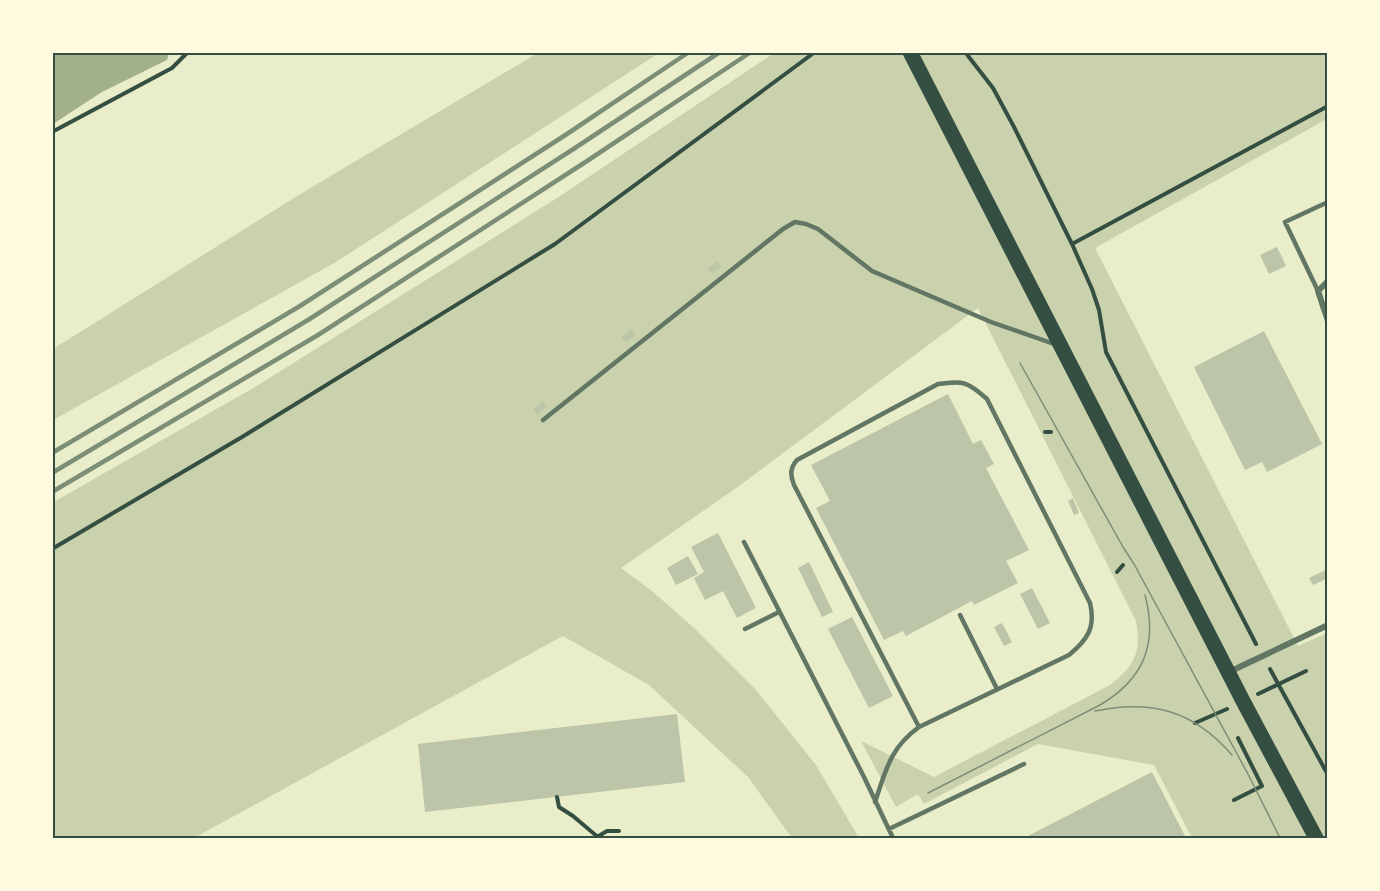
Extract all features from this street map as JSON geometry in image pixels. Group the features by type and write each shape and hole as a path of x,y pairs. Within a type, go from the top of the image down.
{"main road":[{"path":"910,52 1228,673 1316,838"}],"street":[{"path":"1328,281 1318,291 1328,321"},
{"path":"1228,673 1328,625"}],"lane":[{"path":"1318,291 1285,222 1328,202"},
{"path":"543,420 783,229 795,222 818,229 872,271 991,322 1061,347"},
{"path":"875,802 894,751 919,727 1069,655 1084,641 1090,627 1090,603 987,399 974,387 957,381 938,384 797,460 791,471 794,485 919,727"},
{"path":"744,543 893,838"},
{"path":"745,629 779,612"},
{"path":"960,615 997,689"},
{"path":"889,829 1024,764"}],"path":[{"path":"52,132 172,68 188,52"},
{"path":"52,549 242,437 555,244 816,52"},
{"path":"965,52 993,88 1014,127 1092,289 1099,310 1106,352 1131,405 1263,657 1328,775"},
{"path":"1072,244 1328,106"},
{"path":"1045,432 1051,432"},
{"path":"1117,572 1123,566"},
{"path":"1234,729 1262,786 1234,800"},
{"path":"557,797 559,807 598,838 607,831 619,831"}],"shaded area":[{"path":"53,52 169,53 167,60 102,92 53,124"},
{"path":"538,53 659,53 336,262 53,420 53,349 302,193"},
{"path":"774,53 1327,53 1327,119 1095,248 1298,646 1327,633 1327,838 1192,838 1154,765 1038,744 924,804 918,794 896,807 861,741 934,777 1110,685 1130,665 1137,650 1136,621 978,308 739,486 621,568 652,591 694,628 756,690 816,765 859,838 792,838 748,777 649,685 563,636 194,838 53,838 52,503 255,387 557,198"}],"building":[{"path":"1277,247 1286,266 1269,274 1260,255"},
{"path":"717,261 722,266 712,274 708,269"},
{"path":"631,329 636,335 626,343 622,337"},
{"path":"1264,331 1322,444 1267,472 1262,462 1245,470 1194,367"},
{"path":"948,394 973,444 981,440 994,464 986,468 1029,550 1006,561 1018,583 974,605 972,601 906,636 903,631 884,640 816,508 830,501 811,465"},
{"path":"543,401 547,406 537,414 533,409"},
{"path":"1073,498 1079,513 1074,515 1068,501"},
{"path":"718,533 756,608 737,618 723,591 705,600 694,578 704,572 691,547"},
{"path":"688,556 698,574 676,585 667,568"},
{"path":"809,562 833,612 822,617 798,568"},
{"path":"1328,569 1328,578 1313,585 1309,578"},
{"path":"1032,588 1050,623 1038,629 1020,594"},
{"path":"852,617 893,696 869,708 828,629"},
{"path":"1002,623 1012,642 1004,646 994,627"},
{"path":"677,714 685,782 425,812 418,744"},
{"path":"1152,772 1186,838 1024,838"}],"tram line":[{"path":"1020,363 1134,564 1280,838"},
{"path":"928,793 1100,705 1115,695 1137,672 1144,659 1150,629 1145,595"},
{"path":"1095,711 1135,707 1171,712 1203,728 1232,755"}],"railway":[{"path":"52,453 300,306 567,134 689,52"},
{"path":"52,473 308,320 720,52"},
{"path":"52,492 318,335 751,52"}]}
